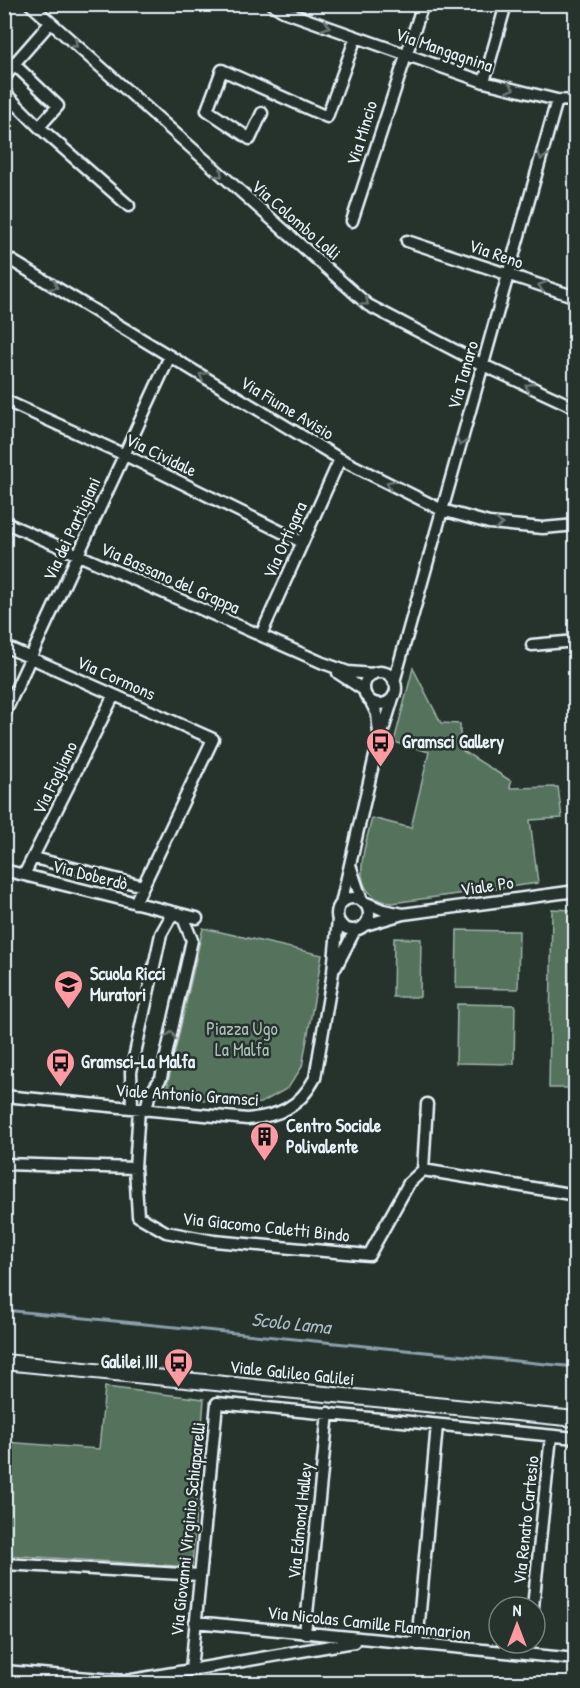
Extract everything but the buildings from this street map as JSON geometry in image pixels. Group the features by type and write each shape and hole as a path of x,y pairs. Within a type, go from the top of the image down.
{"street":[{"name":"Via Colombo Lolli","path":"30,4 368,305 483,365 576,408"},
{"name":"Via Mangagnina","path":"272,4 283,11 484,82 557,99 576,101"},
{"name":"Via Mincio","path":"352,221 423,4"},
{"path":"484,82 506,4"},
{"path":"4,79 50,22"},
{"path":"262,112 250,139 207,111 222,70 327,117 356,37"},
{"path":"14,64 58,106 39,127"},
{"path":"4,92 39,127 129,206"},
{"name":"Via Tanaro","path":"394,682 557,99"},
{"name":"Via Reno","path":"407,241 576,297"},
{"name":"Via Fiume Avisio","path":"4,256 340,459 442,510 489,523 543,528 576,525"},
{"name":"Via dei Partigiani","path":"4,716 170,356"},
{"name":"Via Cividale","path":"4,400 124,454 302,542"},
{"name":"Via Ortigara","path":"261,635 340,459"},
{"name":"Via Bassano del Grappa","path":"4,522 322,663 348,672 375,673"},
{"path":"532,645 576,641"},
{"name":"Via Cormons","path":"4,646 213,739 143,886"},
{"path":"350,865 370,915 360,928 342,926 338,919 342,889 350,865 380,727 364,690 366,681 375,673 392,667 399,659"},
{"name":"Via Bassano del Grappa","path":"322,663 364,690"},
{"path":"375,673 387,674 394,682 394,695 375,756"},
{"name":"Via Fogliano","path":"24,875 114,695"},
{"path":"371,702 386,702 394,695"},
{"path":"34,858 143,886 135,903"},
{"name":"Via Doberdò","path":"4,870 168,912"},
{"name":"Viale Po","path":"360,928 403,914 576,891"},
{"path":"341,904 348,899 363,901"},
{"name":"Viale Po","path":"363,901 384,910 403,914"},
{"path":"168,912 197,918"},
{"path":"139,1109 131,1072 163,930 170,918 168,912"},
{"path":"139,1109 161,1078 192,940 183,918 168,912"},
{"name":"Viale Antonio Gramsci","path":"4,1096 247,1119 282,1113 307,1093 318,1071 333,972 338,919"},
{"path":"163,930 178,925 189,931"},
{"name":"Viale Antonio Gramsci","path":"333,972 360,928"},
{"path":"132,1082 144,1089 155,1086"},
{"path":"427,1104 423,1170 576,1195"},
{"name":"Via Giacomo Caletti Bindo","path":"139,1109 135,1168 138,1216 166,1232 214,1241 369,1255 409,1183 423,1170"},
{"path":"4,1164 135,1168"},
{"name":"Viale Galileo Galilei","path":"4,1362 576,1419"},
{"path":"267,1408 268,1388"},
{"path":"395,1420 397,1401"},
{"name":"Via Giovanni Virginio Schiaparelli","path":"191,1670 217,1403 576,1438"},
{"name":"Via Edmond Halley","path":"305,1633 328,1413"},
{"path":"417,1644 437,1425"},
{"name":"Via Renato Cartesio","path":"534,1595 551,1436"},
{"path":"4,1564 200,1575"},
{"name":"Via Nicolas Camille Flammarion","path":"195,1622 487,1651"},
{"path":"4,1671 126,1681 369,1639"},
{"name":"Via Nicolas Camille Flammarion","path":"528,1655 576,1659"}],"green space":[{"path":"413,668 441,723 460,724 460,749 511,781 510,788 558,787 562,818 530,820 538,883 392,903 377,899 368,891 363,881 362,870 372,818 411,828 429,752 394,742"},
{"path":"552,909 575,910 575,1088 549,1088"},
{"name":"Piazza Ugo La Malfa","path":"203,928 322,955 302,1067 288,1088 261,1103 246,1104 165,1096"},
{"path":"457,930 519,931 518,989 456,988"},
{"path":"394,938 421,939 420,997 393,997"},
{"path":"457,1004 515,1005 514,1064 456,1063"},
{"path":"105,1387 204,1399 192,1567 5,1555 5,1442 99,1449"}],"waterway":[{"name":"Scolo Lama","path":"4,1310 576,1367"}],"place":[{"name":"Gramsci Gallery","path":"381,768"},
{"name":"Scuola Ricci Muratori","path":"69,1010"},
{"name":"Gramsci-La Malfa","path":"60,1088"},
{"name":"Centro Sociale Polivalente","path":"265,1162"},
{"name":"Galilei III","path":"179,1388"}]}
